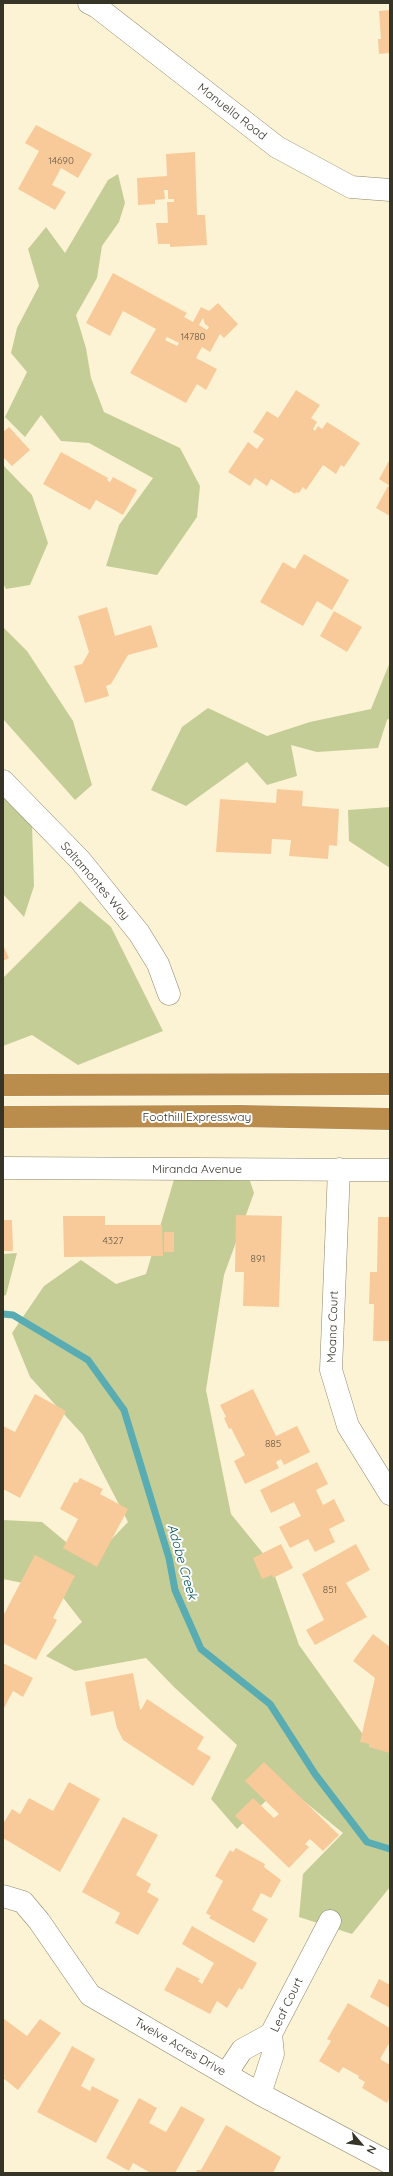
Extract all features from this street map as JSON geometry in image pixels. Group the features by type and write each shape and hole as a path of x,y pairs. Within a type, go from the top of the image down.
{"highway":[{"path":"3,1085 390,1084"},
{"name":"Foothill Expressway","path":"3,1117 240,1116 390,1119"}],"street":[{"name":"Manuella Road","path":"90,3 98,7 277,147 351,188 390,190"},
{"name":"Saltamontes Way","path":"3,781 80,860 139,933 158,964 169,994"},
{"name":"Miranda Avenue","path":"3,1168 390,1170"},
{"name":"Moana Court","path":"339,1169 331,1370 348,1426 390,1494"},
{"name":"Twelve Acres Drive","path":"3,1896 23,1902 39,1921 90,1994 260,2094 390,2163"},
{"name":"Leaf Court","path":"260,2094 273,2054 271,2034 330,1921"},
{"path":"226,2074 242,2050 271,2034"}],"green space":[{"path":"118,174 125,203 119,222 102,246 97,278 76,315 86,348 91,378 104,412 180,448 200,486 197,517 157,575 106,566 119,525 153,478 89,443 61,441 41,415 25,437 5,417 27,372 11,353 17,328 39,286 28,249 46,227 65,253 108,180"},
{"path":"3,465 32,495 48,543 30,585 6,589 3,583"},
{"path":"3,627 27,651 73,721 92,785 75,800 3,719"},
{"path":"390,662 390,718 387,720 378,748 317,752 291,745 297,776 267,785 247,762 186,806 151,790 182,727 208,708 267,736 310,722 371,709"},
{"path":"3,794 32,825 34,886 24,917 3,894"},
{"path":"390,807 390,868 349,841 348,810"},
{"path":"80,901 111,927 163,1031 78,1065 32,1035 3,1046 3,978"},
{"path":"178,1166 246,1169 254,1193 224,1275 206,1390 231,1514 270,1562 299,1645 369,1743 390,1752 390,1887 352,1934 299,1917 303,1874 343,1833 283,1784 237,1829 211,1799 237,1745 174,1687 146,1658 75,1671 46,1656 82,1622 57,1590 3,1579 3,1520 42,1522 90,1562 128,1522 83,1435 30,1377 12,1333 44,1286 81,1260 116,1284 146,1274"},
{"path":"17,1253 6,1295 3,1296 3,1254"}],"building":[{"path":"390,10 390,53 379,54 378,39 381,39 379,11"},
{"path":"36,125 92,154 78,178 61,168 52,185 66,192 55,210 18,189 39,151 25,143"},
{"path":"195,152 197,215 205,215 207,245 170,247 170,244 158,244 156,223 168,223 167,202 174,202 174,199 168,199 168,190 164,190 165,199 155,200 155,204 138,205 137,178 167,176 166,154"},
{"path":"113,273 187,313 184,317 193,322 201,307 209,311 218,303 238,324 224,338 220,334 210,352 202,347 196,358 217,369 206,390 197,384 186,403 130,373 156,329 123,311 110,336 86,323","holes":["203,318 205,324 209,327 207,330 199,325","167,337 179,343 177,346 165,340"]},
{"path":"296,390 320,405 311,418 317,422 313,429 315,431 318,426 322,429 327,422 360,443 344,467 341,465 336,474 323,465 306,490 303,487 299,493 296,492 295,494 271,479 267,486 255,478 250,486 228,472 248,442 257,449 264,439 253,432 267,411 278,418"},
{"path":"9,427 30,450 12,466 3,457 3,432"},
{"path":"61,452 108,478 107,480 110,482 113,477 137,490 123,515 96,500 90,510 43,484"},
{"path":"390,459 390,486 379,479"},
{"path":"388,486 390,488 390,516 376,508"},
{"path":"304,554 349,580 332,610 317,601 303,626 260,602 283,562 295,569"},
{"path":"107,607 115,636 151,625 158,647 128,655 111,684 106,686 109,696 85,703 74,666 82,664 89,652 78,616"},
{"path":"334,611 362,627 347,652 320,636"},
{"path":"277,789 303,791 302,806 339,809 337,846 329,845 328,859 289,856 291,840 272,839 271,854 216,852 220,799 276,803"},
{"path":"3,945 9,958 3,961"},
{"path":"236,1215 282,1216 279,1307 243,1306 244,1272 235,1272"},
{"path":"63,1216 105,1216 105,1225 162,1225 163,1256 64,1257"},
{"path":"378,1217 390,1217 390,1341 373,1341 374,1304 369,1304 370,1272 377,1272"},
{"path":"3,1220 12,1220 13,1251 3,1251"},
{"path":"164,1232 174,1232 174,1252 164,1252"},
{"path":"253,1389 276,1436 297,1426 310,1452 284,1465 281,1459 276,1462 279,1468 245,1484 234,1461 245,1455 231,1428 229,1429 224,1418 226,1417 220,1405"},
{"path":"35,1394 66,1411 20,1498 3,1489 3,1426 15,1432"},
{"path":"317,1462 328,1484 316,1490 323,1505 334,1499 345,1521 329,1529 335,1542 315,1552 308,1539 290,1548 279,1527 301,1516 294,1502 271,1513 260,1490"},
{"path":"80,1478 103,1489 100,1494 128,1509 97,1567 63,1548 78,1519 60,1509 74,1482 77,1483"},
{"path":"281,1544 293,1568 273,1578 272,1575 262,1579 253,1558"},
{"path":"356,1544 370,1570 346,1583 367,1617 315,1645 306,1630 324,1620 302,1574"},
{"path":"35,1555 75,1576 53,1618 57,1620 36,1660 3,1643 3,1616"},
{"path":"373,1634 390,1647 390,1753 369,1747 369,1744 360,1742 375,1678 353,1661"},
{"path":"3,1663 33,1678 23,1697 13,1691 3,1710"},
{"path":"133,1673 141,1710 147,1699 204,1737 197,1749 211,1757 193,1786 123,1740 117,1728 113,1711 91,1716 85,1682"},
{"path":"264,1762 339,1835 323,1851 310,1839 305,1844 309,1847 289,1868 235,1816 253,1798 274,1818 279,1814 245,1781"},
{"path":"69,1782 100,1799 60,1872 3,1838 3,1824 12,1809 20,1814 29,1798 53,1811"},
{"path":"123,1817 158,1835 136,1875 151,1884 147,1892 159,1899 138,1935 115,1923 120,1913 82,1892"},
{"path":"236,1848 265,1864 264,1867 281,1880 271,1898 261,1893 252,1910 268,1919 254,1943 209,1918 211,1916 206,1913 223,1881 215,1876 230,1850 233,1852"},
{"path":"192,1926 257,1963 242,1990 239,1988 227,2008 217,2001 210,2014 164,1990 177,1967 200,1979 198,1981 202,1984 214,1963 182,1944"},
{"path":"379,1979 390,1985 390,2008 370,1997"},
{"path":"348,2003 390,2028 390,2042 380,2059 390,2065 390,2097 387,2103 362,2088 365,2082 358,2078 359,2076 343,2067 339,2073 319,2061 331,2041 327,2039"},
{"path":"3,2018 27,2036 40,2019 61,2033 18,2090 3,2078 5,2076 3,2074"},
{"path":"72,2046 95,2059 81,2086 90,2091 92,2086 119,2100 96,2143 37,2112"},
{"path":"139,2098 157,2108 149,2123 166,2132 181,2106 205,2119 175,2173 151,2173 133,2163 129,2171 106,2158"},
{"path":"226,2125 281,2157 273,2173 196,2173 197,2170 201,2170"}],"waterway":[{"name":"Adobe Creek","path":"3,1314 13,1315 88,1360 124,1410 169,1558 175,1590 201,1649 270,1704 315,1774 367,1842 390,1849"}]}
